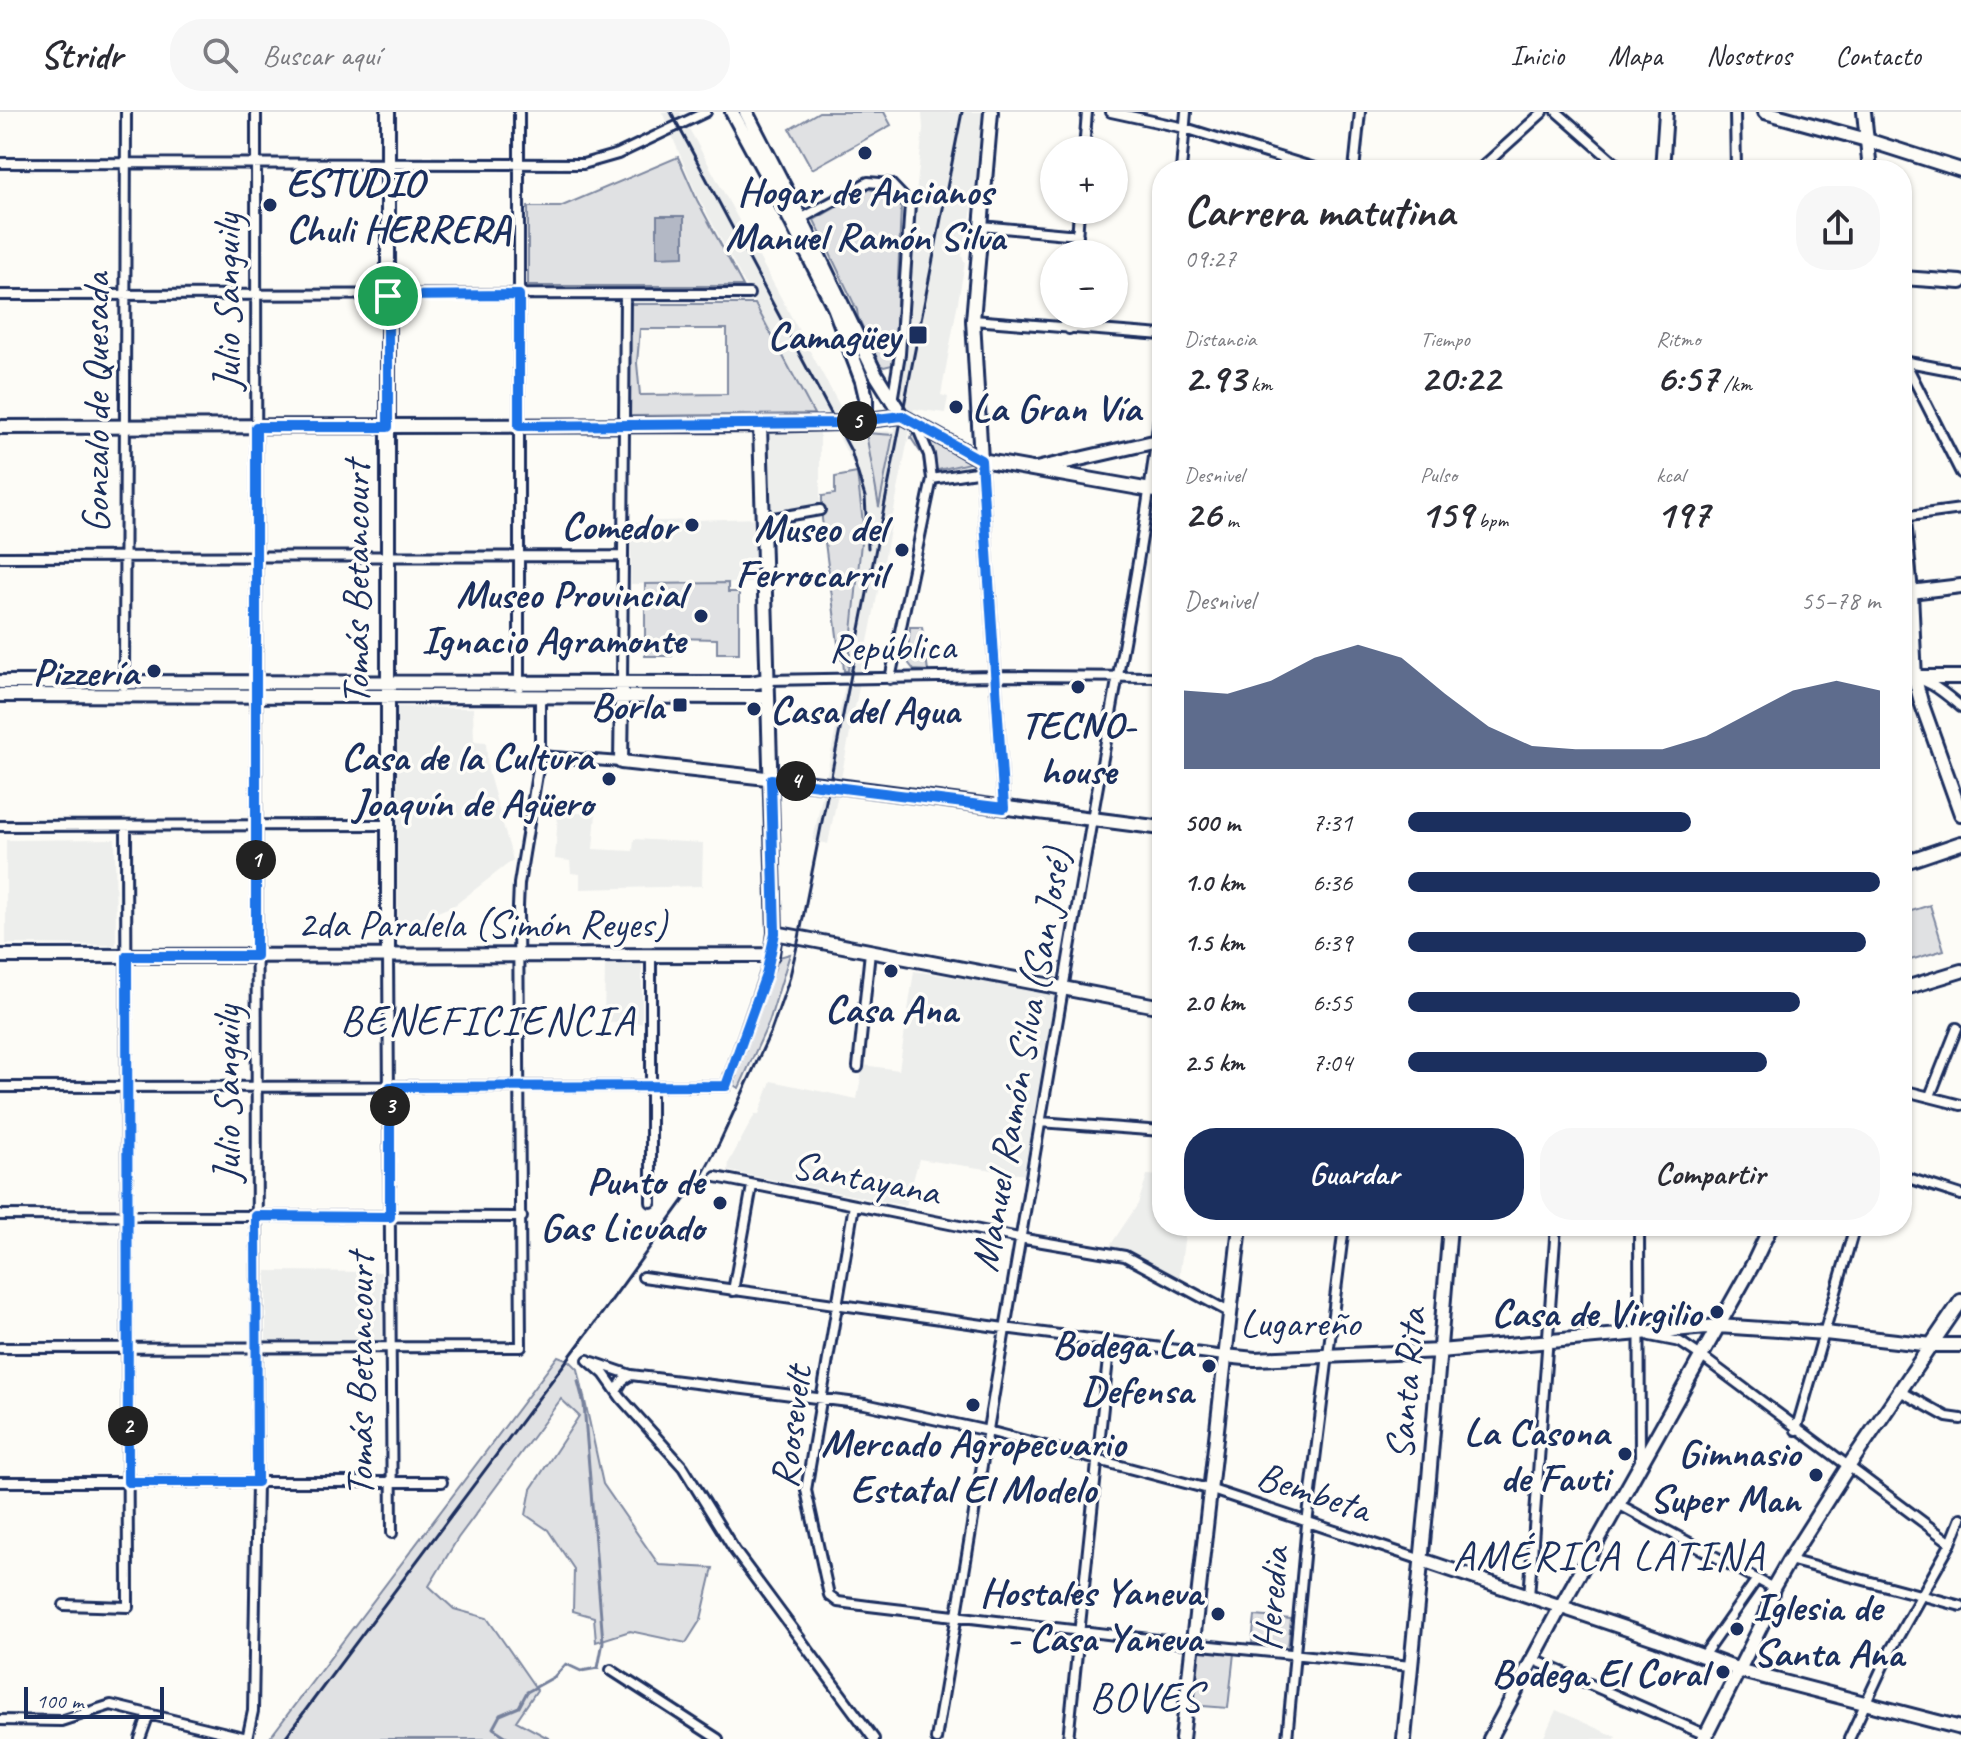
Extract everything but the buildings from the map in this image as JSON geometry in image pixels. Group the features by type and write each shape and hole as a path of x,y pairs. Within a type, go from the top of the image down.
{"street":[{"name":"Gonzalo de Quesada","path":"124,689 126,112"},
{"name":"Julio Sanguily","path":"247,1739 253,1711 257,1482 256,112"},
{"name":"Tomás Betancourt","path":"388,112 387,690 392,1533"},
{"path":"519,112 519,691"},
{"path":"0,163 583,164 598,162 706,112"},
{"path":"732,112 800,227 891,402 902,416 981,465"},
{"path":"746,112 842,325 862,381 866,411 861,421"},
{"path":"991,112 973,320 1004,808"},
{"path":"1085,136 1087,112"},
{"path":"1111,112 1185,128 1289,160"},
{"path":"1182,160 1186,112"},
{"path":"1355,160 1360,112"},
{"path":"1490,160 1543,112"},
{"path":"1557,112 1612,160"},
{"path":"1663,160 1666,112"},
{"path":"1735,112 1736,160"},
{"path":"1765,112 1961,170"},
{"path":"1864,112 1869,160"},
{"path":"800,227 868,182 891,184 910,204 897,371 891,402"},
{"path":"1077,240 1078,224"},
{"path":"981,226 1078,235"},
{"path":"1912,279 1961,282"},
{"path":"0,295 749,294"},
{"path":"621,762 625,295"},
{"path":"973,320 1152,334"},
{"path":"1912,363 1961,372"},
{"path":"875,373 881,378 889,378 897,371"},
{"path":"1912,378 1961,473"},
{"path":"0,427 760,425 902,416"},
{"path":"890,679 932,479 929,455 916,423"},
{"path":"0,1087 726,1086 772,955 775,933 760,425"},
{"path":"1036,469 1152,443"},
{"path":"932,479 981,465 1036,469 1152,490"},
{"path":"1912,516 1961,509"},
{"path":"762,520 820,510"},
{"name":"Manuel Ramón Silva (San José)","path":"936,1739 1092,821 1152,511"},
{"path":"0,557 623,556"},
{"path":"1912,592 1961,586"},
{"name":"República","path":"766,680 1152,677"},
{"path":"1912,677 1961,677"},
{"path":"1912,678 1932,685 1961,707"},
{"path":"751,690 766,680"},
{"path":"0,682 124,689"},
{"path":"1912,683 1961,814"},
{"path":"0,695 124,689 751,690 767,697"},
{"path":"519,691 540,697 622,690"},
{"path":"0,1348 521,1347 519,884 540,756 540,697"},
{"path":"540,756 771,779 1152,827"},
{"path":"0,826 388,825"},
{"path":"64,1605 128,1607 126,826"},
{"path":"1912,860 1961,843"},
{"path":"775,933 1152,1005"},
{"path":"858,1067 870,952"},
{"path":"651,955 651,1202"},
{"name":"2da Paralela (Simón Reyes)","path":"0,956 772,955"},
{"path":"1912,986 1961,971"},
{"path":"1930,1096 1957,1028"},
{"path":"1912,1092 1961,1105"},
{"path":"1040,1122 1152,1130"},
{"name":"Santayana","path":"716,1177 1019,1238 1125,1256 1229,1312"},
{"path":"1912,1179 1961,1195"},
{"path":"733,1291 752,1186"},
{"name":"Roosevelt","path":"854,1205 806,1490 829,1595 838,1602 956,1617 1411,1666"},
{"path":"0,1215 522,1217"},
{"path":"1182,1739 1239,1236"},
{"name":"Heredia","path":"1287,1739 1307,1524 1343,1236"},
{"name":"Santa Rita","path":"1404,1739 1449,1236"},
{"path":"1529,1597 1555,1236"},
{"path":"1639,1236 1640,1467"},
{"path":"1490,1739 1766,1236"},
{"path":"1796,1430 1852,1236"},
{"name":"Lugareño","path":"643,1277 1004,1328 1255,1359 1440,1351 1718,1326 1961,1345"},
{"path":"1532,1659 1705,1737 1769,1609 1773,1588 1789,1560 1924,1357 1925,1344 1961,1301"},
{"path":"1641,1333 1680,1342 1701,1356 1951,1543"},
{"path":"1068,1739 1110,1340"},
{"name":"Bembeta","path":"617,1390 588,1360 631,1375 821,1397 988,1431 1212,1490 1739,1670 1961,1728"},
{"path":"631,1375 623,1380 617,1390 621,1398 683,1467 735,1551 874,1739"},
{"path":"1900,1391 1947,1417 1961,1419"},
{"path":"0,1482 442,1482"},
{"path":"1618,1504 1773,1588"},
{"path":"1849,1739 1961,1518"},
{"path":"1789,1560 1961,1606"},
{"path":"1703,1656 1757,1579"},
{"path":"611,1670 718,1739"},
{"path":"0,1720 61,1721 111,1705 247,1739"},
{"path":"140,1739 149,1714"}],"shaded area":[{"path":"662,112 680,112 854,432 894,431 903,368 922,112 984,112 979,176 962,256 965,263 941,395 948,397 945,413 914,409 828,844 813,840 848,671 858,588 863,523 857,473 827,413 814,413 696,193"},
{"path":"819,112 884,112 891,125 812,169 790,129"},
{"path":"678,157 743,286 528,286 528,207 560,207"},
{"path":"868,189 892,193 901,207 895,350 892,365 884,367 880,365 814,220"},
{"path":"657,216 684,216 684,256 657,257"},
{"path":"630,304 755,304 814,414 630,416","holes":["640,329 727,329 727,394 640,395 637,363"]},
{"path":"820,423 820,510 762,520 760,425"},
{"path":"913,432 974,462 925,473 923,456 911,438"},
{"path":"866,433 893,435 879,507"},
{"name":"Museo del Ferrocarril","path":"857,473 863,523 848,671 844,671 822,519 822,496 835,494 835,477"},
{"path":"757,518 757,583 631,584 631,522"},
{"path":"728,583 728,592 739,592 739,653 717,653 717,639 673,638 672,656 645,656 645,584"},
{"path":"910,627 922,627 928,671 914,670 907,661"},
{"path":"397,707 473,708 474,741 486,742 488,771 513,860 455,905 400,927 398,926"},
{"path":"558,812 596,814 593,849 633,851 634,839 703,843 702,886 580,889 580,874 571,873 570,861 555,859"},
{"path":"115,839 116,945 6,944 6,840"},
{"path":"1930,905 1944,950 1912,960 1912,911"},
{"path":"790,954 769,1022 739,1088 733,1085 779,957"},
{"path":"605,964 642,964 642,1023 604,1023"},
{"path":"914,971 1057,993 1026,1175 919,1159 906,1206 728,1171 729,1162 755,1114 759,1114 771,1081 857,1099 863,1065 899,1070"},
{"path":"1147,1175 1152,1175 1152,1236 1185,1236 1179,1279 1110,1246 1138,1204"},
{"path":"266,1271 381,1272 382,1341 266,1340"},
{"path":"558,1356 569,1360 578,1369 603,1484 659,1565 713,1568 701,1619 686,1643 630,1631 596,1642 594,1617 573,1611 574,1569 548,1530 526,1515 531,1489 579,1416 561,1399 458,1538 429,1586 454,1609 487,1618 537,1690 516,1721 550,1739 269,1739"},
{"path":"1255,1616 1291,1619 1288,1647 1252,1643"},
{"path":"1196,1649 1234,1653 1228,1708 1190,1705"},
{"path":"1556,1710 1616,1737 1543,1739"}],"waterway":[{"path":"510,1739 493,1728 500,1715 519,1707 527,1692 554,1677 566,1664 581,1671 598,1668 603,1642 584,1404 578,1381"}],"railway":[{"path":"671,112 851,451 865,497 868,548"},
{"path":"284,1739 702,1175 771,1031 789,980 799,938 962,112"}],"place":[{"name":"Hogar de Ancianos Manuel Ramón Silva","path":"865,153"},
{"name":"ESTUDIO Chuli HERRERA","path":"270,205"},
{"name":"Camagüey","path":"918,335"},
{"name":"La Gran Vía","path":"956,407"},
{"name":"Comedor","path":"692,525"},
{"name":"Museo del Ferrocarril","path":"902,550"},
{"name":"Museo Provincial Ignacio Agramonte","path":"701,616"},
{"name":"Pizzería","path":"154,671"},
{"name":"TECNO- house","path":"1078,687"},
{"name":"Borla","path":"680,705"},
{"name":"Casa del Agua","path":"754,709"},
{"name":"Casa de la Cultura Joaquín de Agüero","path":"609,779"},
{"name":"Casa Ana","path":"891,971"},
{"name":"Punto de Gas Licuado","path":"720,1203"},
{"name":"Casa de Virgilio","path":"1717,1312"},
{"name":"Bodega La Defensa","path":"1209,1366"},
{"name":"Mercado Agropecuario Estatal El Modelo","path":"973,1405"},
{"name":"La Casona de Fauti","path":"1625,1454"},
{"name":"Gimnasio Super Man","path":"1816,1475"},
{"name":"Hostales Yaneva - Casa Yaneva","path":"1218,1614"},
{"name":"Iglesia de Santa Ana","path":"1737,1629"},
{"name":"Bodega El Coral","path":"1723,1672"}],"district":[{"name":"BENEFICIENCIA","path":"488,1019"},
{"name":"AMÉRICA LATINA","path":"1609,1554"},
{"name":"BOVES","path":"1146,1696"}],"route":[{"path":"519,295 519,426 842,423 902,416 981,460 1004,808 771,779 775,933 772,955 726,1086 390,1087 390,1217 256,1216 257,1482 128,1482 127,956 256,956 256,427 388,427 388,296 519,295"}]}
